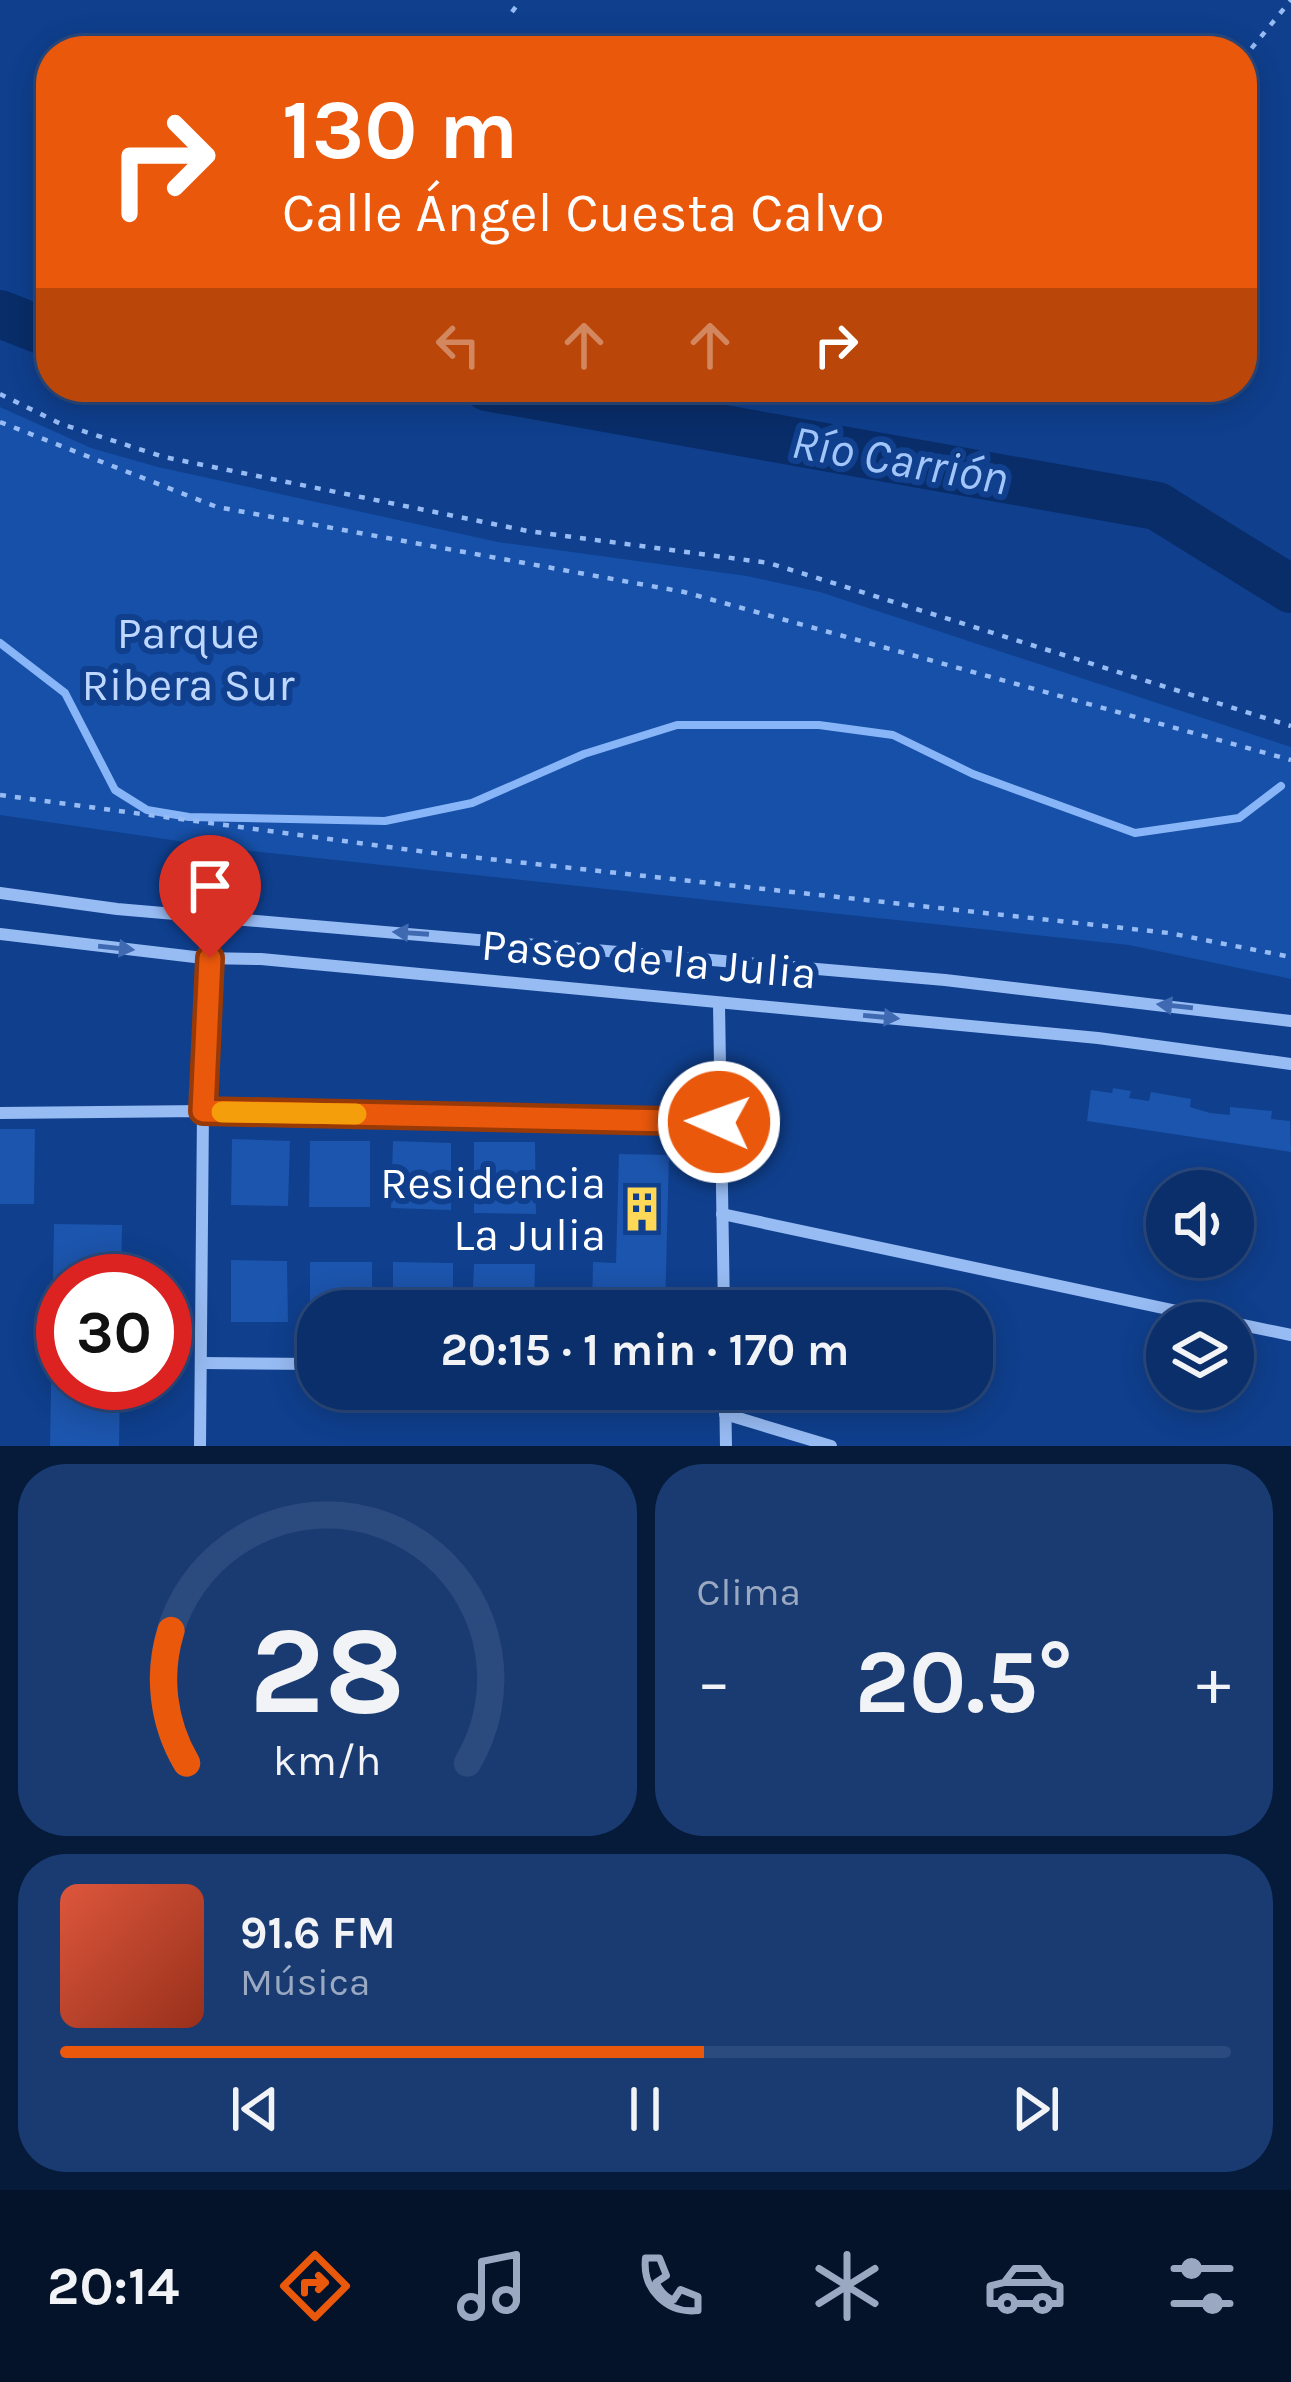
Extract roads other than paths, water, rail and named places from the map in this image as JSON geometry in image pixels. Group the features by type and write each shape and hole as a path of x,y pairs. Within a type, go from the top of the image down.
{"street":[{"name":"Paseo de la Julia","path":"0,893 117,910 945,980 1291,1021"},
{"name":"Paseo de la Julia","path":"0,934 210,958 1098,1038 1291,1064"},
{"path":"200,1446 203,1111 210,958"},
{"path":"719,1004 724,1290"},
{"path":"0,1113 203,1111 719,1122"},
{"path":"722,1214 1146,1304"},
{"path":"1254,1327 1291,1335"},
{"path":"201,1363 297,1364"},
{"path":"725,1410 726,1446"},
{"path":"725,1414 831,1446"}],"waterway":[{"name":"Río Carrión","path":"0,314 36,328"},
{"name":"Río Carrión","path":"571,402 1157,506 1291,589"},
{"path":"0,643 65,693 115,790 147,810 189,817 385,821 472,803 584,754 677,725 819,725 893,735 973,774 1135,833 1239,818 1281,786"}],"place":[{"name":"Residencia La Julia","path":"642,1209"}],"park label":[{"name":"Parque Ribera Sur","path":"188,659"}]}
